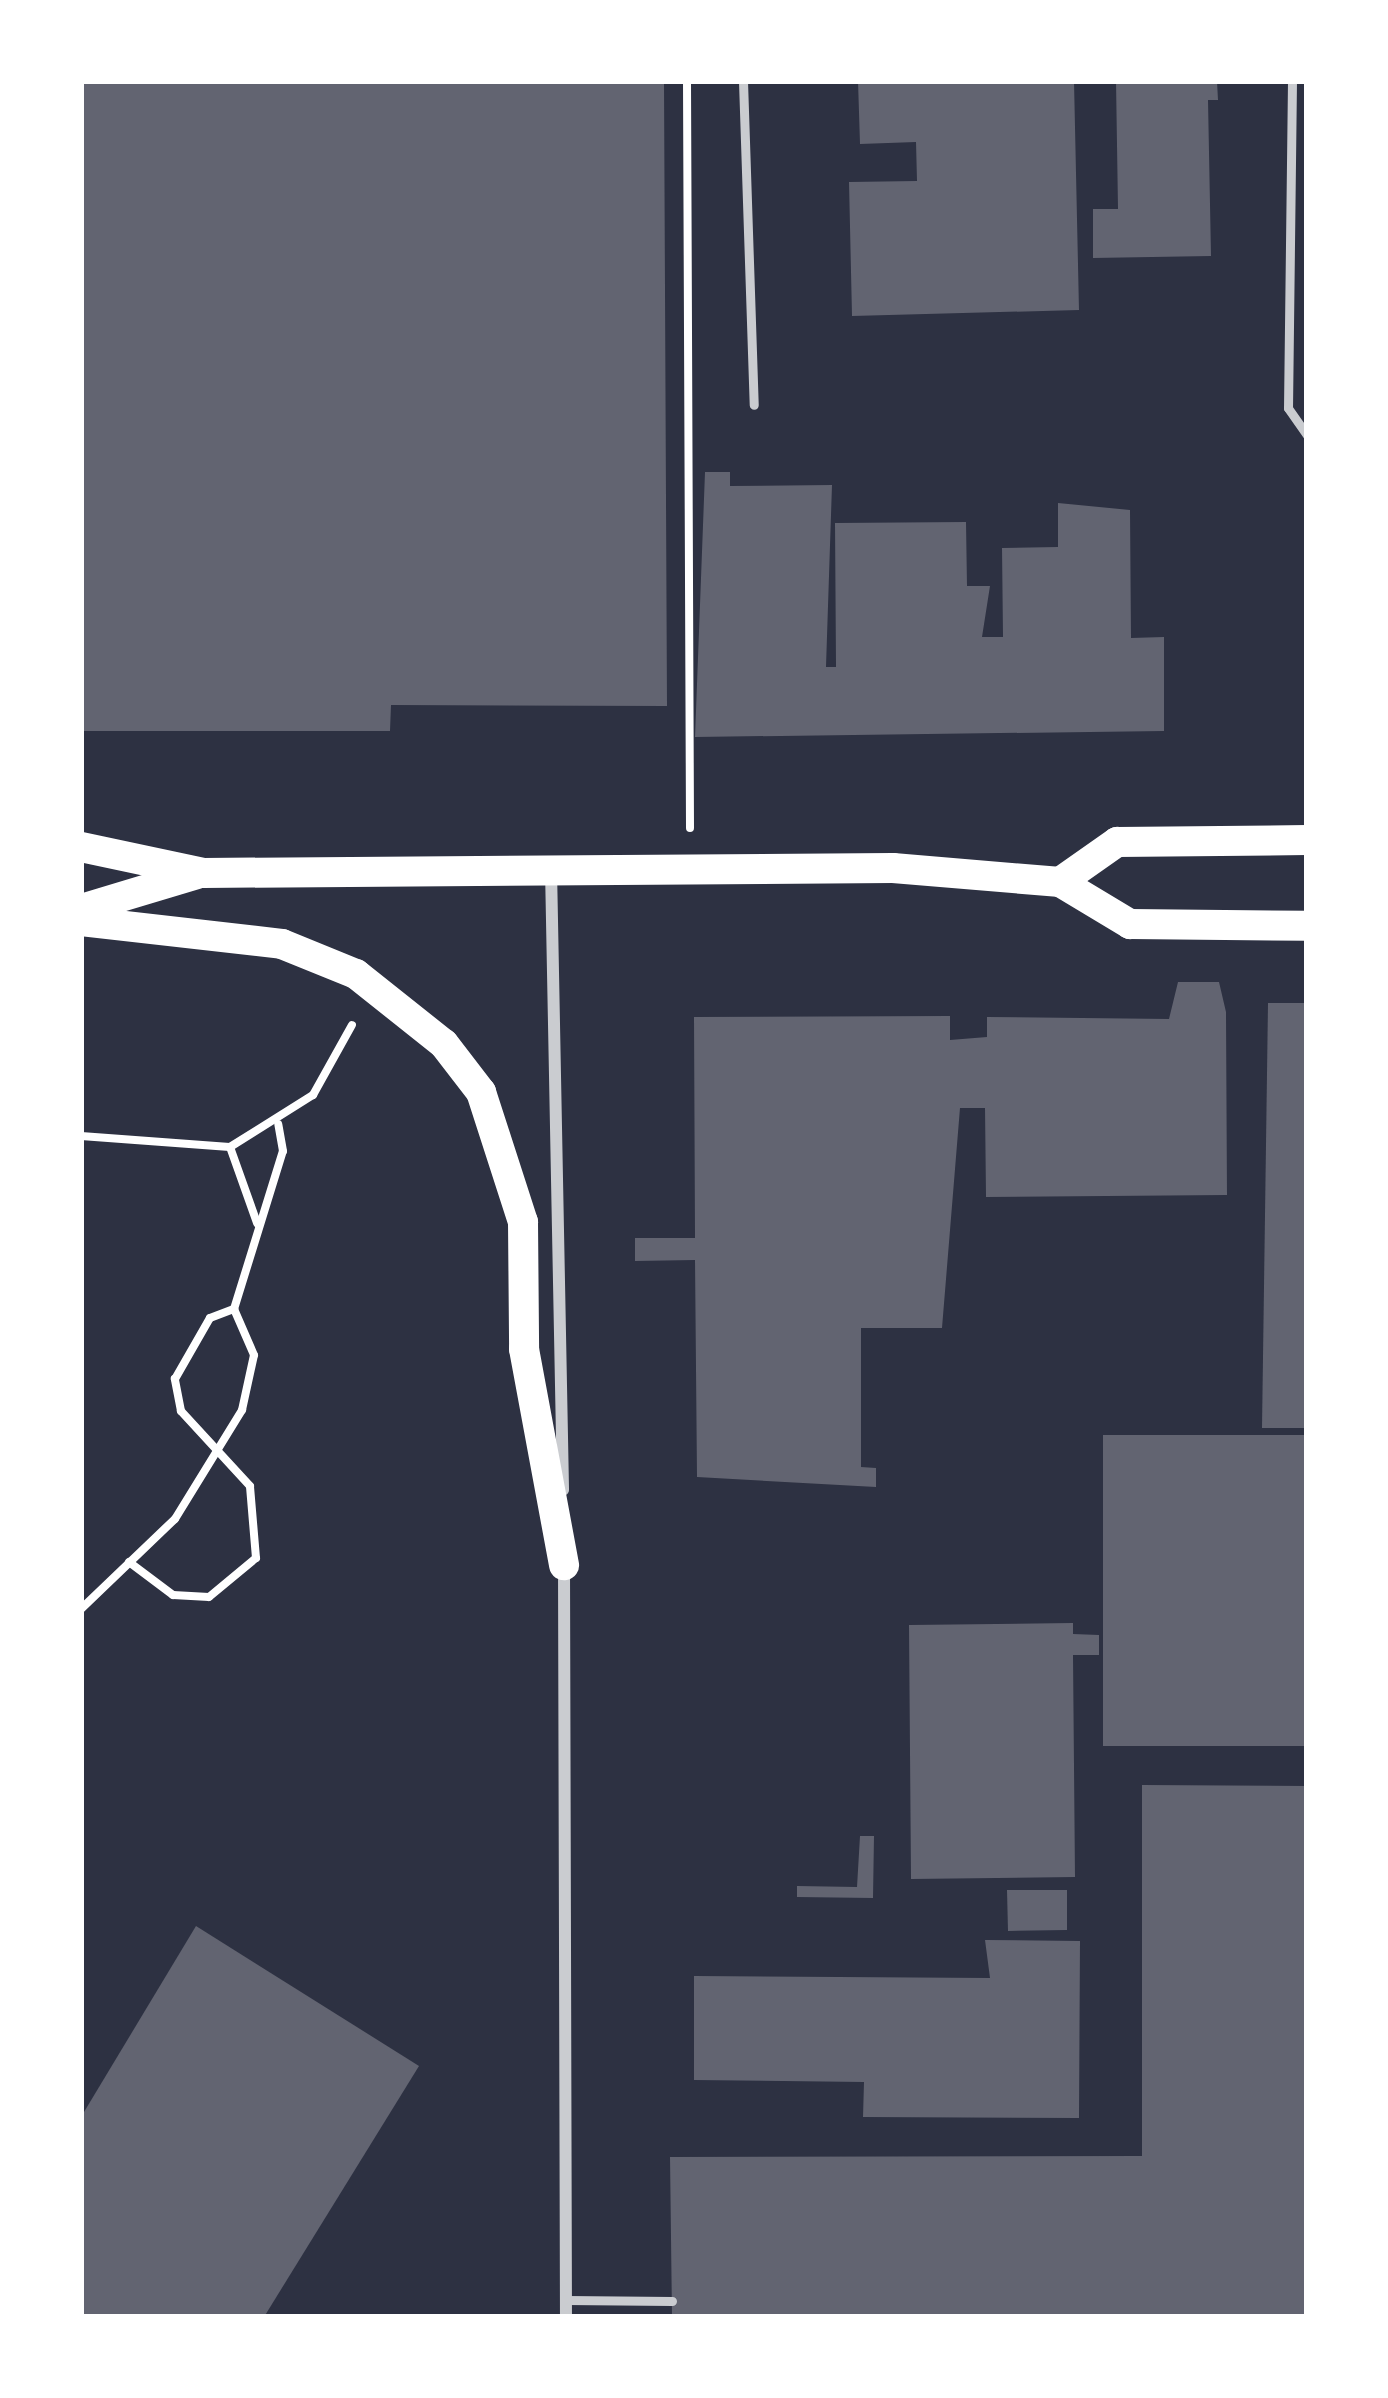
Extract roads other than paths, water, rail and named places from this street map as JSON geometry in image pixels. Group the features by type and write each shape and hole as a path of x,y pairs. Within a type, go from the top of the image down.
{"main road":[{"path":"1060,882 1117,842 1307,840"},
{"path":"81,848 202,872 690,866 1060,882 1130,924 1307,926"},
{"path":"81,909 202,872"},
{"path":"81,921 282,944 356,974 444,1044 481,1092 523,1222 524,1349 564,1565"}],"street":[{"path":"551,868 564,1565 566,2317"}],"lane":[{"path":"743,81 754,405"},
{"path":"1292,81 1288,408 1307,436"},
{"path":"566,2300 672,2301"}]}
